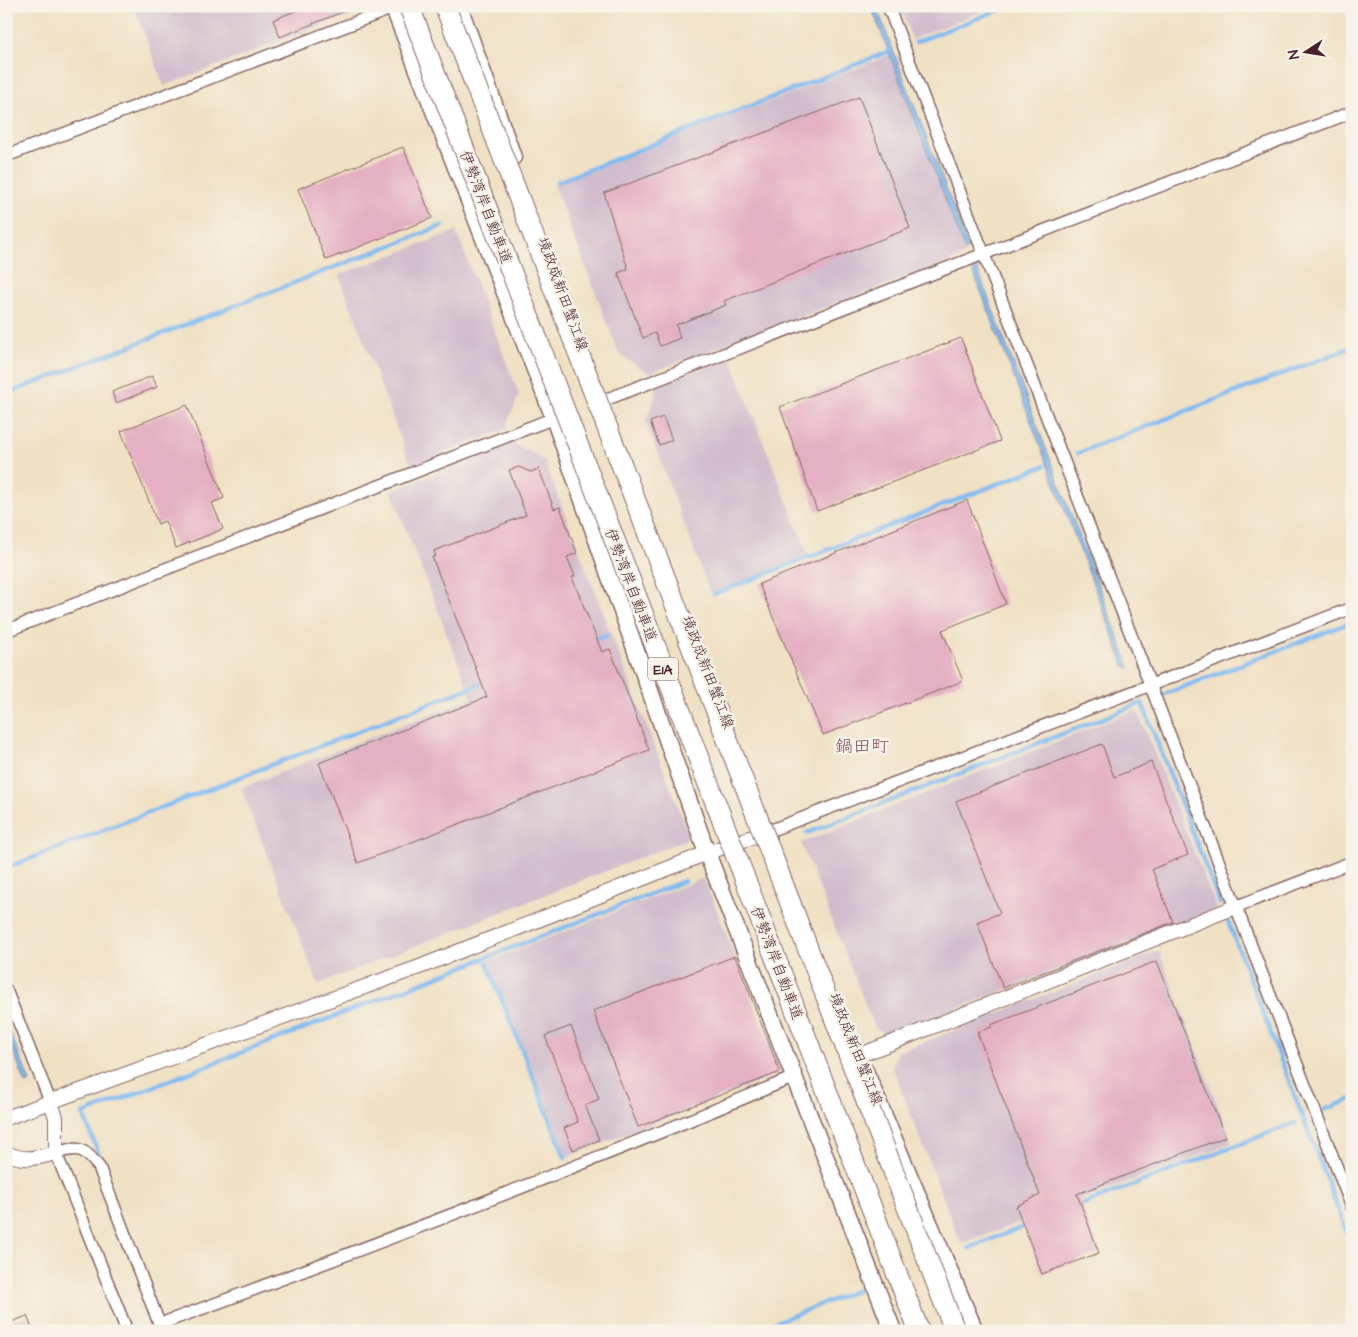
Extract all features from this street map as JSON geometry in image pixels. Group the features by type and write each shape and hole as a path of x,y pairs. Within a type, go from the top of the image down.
{"highway":[{"name":"E1A","path":"445,6 955,1331"},
{"name":"伊勢湾岸自動車道","path":"398,7 919,1331"}],"main road":[{"name":"境政成新田蟹江線","path":"459,6 602,401 769,831 858,1056 976,1331"},
{"path":"398,7 554,418 707,853 893,1331"}],"street":[{"path":"888,6 1352,1207"},
{"path":"6,156 398,7"},
{"path":"602,401 1352,112"},
{"path":"6,631 554,418"},
{"path":"6,1118 422,966 707,853 1352,608"},
{"path":"858,1056 1352,862"},
{"path":"6,990 56,1117 56,1153 127,1331"},
{"path":"6,1153 20,1159 74,1148 87,1153 99,1168 161,1327 621,1148 794,1077"}],"shaded area":[{"path":"134,6 352,6 349,15 164,86"},
{"path":"900,6 994,6 912,39"},
{"path":"890,55 966,253 961,257 649,373 619,354 554,185"},
{"path":"456,231 519,395 507,424 509,428 411,466 339,275"},
{"path":"730,357 808,555 710,593 646,422 657,390 656,386"},
{"path":"513,443 544,460 690,838 318,984 241,788 472,698 391,491"},
{"path":"1137,710 1217,909 886,1035 874,1026 801,843"},
{"path":"704,878 781,1073 567,1157 488,961"},
{"path":"1159,951 1232,1143 961,1244 892,1066 898,1052"}],"water":[{"path":"871,6 876,6 969,248 965,250"},
{"path":"976,266 1130,668 1125,667 972,268"},
{"path":"6,1022 30,1082 26,1084 6,1033"}],"building":[{"path":"307,6 355,7 280,37 273,20"},
{"path":"859,97 910,228 724,301 726,305 676,325 680,338 660,346 655,333 643,338 618,273 628,269 604,193"},
{"path":"403,147 432,218 326,260 298,189"},
{"path":"961,338 1000,441 817,511 780,407"},
{"path":"152,376 157,387 116,403 112,392"},
{"path":"187,405 224,498 212,503 223,529 176,548 165,521 158,524 121,431"},
{"path":"663,417 672,440 659,445 650,422"},
{"path":"519,467 530,472 539,469 554,509 560,507 577,553 567,557 575,576 572,577 602,652 610,649 649,750 358,863 319,763 487,697 432,557 436,556 434,551 526,515 509,470"},
{"path":"967,500 1006,604 942,630 963,681 823,735 759,584"},
{"path":"1102,744 1114,777 1151,762 1188,855 1152,869 1173,922 1003,988 977,922 1000,913 956,801"},
{"path":"735,956 780,1072 638,1127 593,1011"},
{"path":"1157,961 1225,1137 1077,1194 1099,1253 1042,1274 1016,1206 1040,1195 977,1032"},
{"path":"571,1026 599,1099 585,1105 599,1140 573,1150 564,1128 578,1122 545,1036"},
{"path":"27,1316 33,1331 6,1331 6,1324"}],"waterway":[{"path":"916,42 1009,6"},
{"path":"557,182 890,51"},
{"path":"6,394 444,225"},
{"path":"1078,453 1352,347"},
{"path":"714,594 1044,466"},
{"path":"1165,694 1352,622"},
{"path":"592,640 607,635"},
{"path":"6,868 485,682"},
{"path":"807,833 1142,703 1220,903"},
{"path":"104,1167 83,1114 684,881"},
{"path":"1228,921 1352,1246"},
{"path":"487,963 565,1157"},
{"path":"1324,1110 1352,1099"},
{"path":"1078,1206 1295,1123"},
{"path":"969,1248 1028,1225"},
{"path":"753,1331 858,1290"}],"district":[{"name":"鍋田町","path":"862,746"}]}
